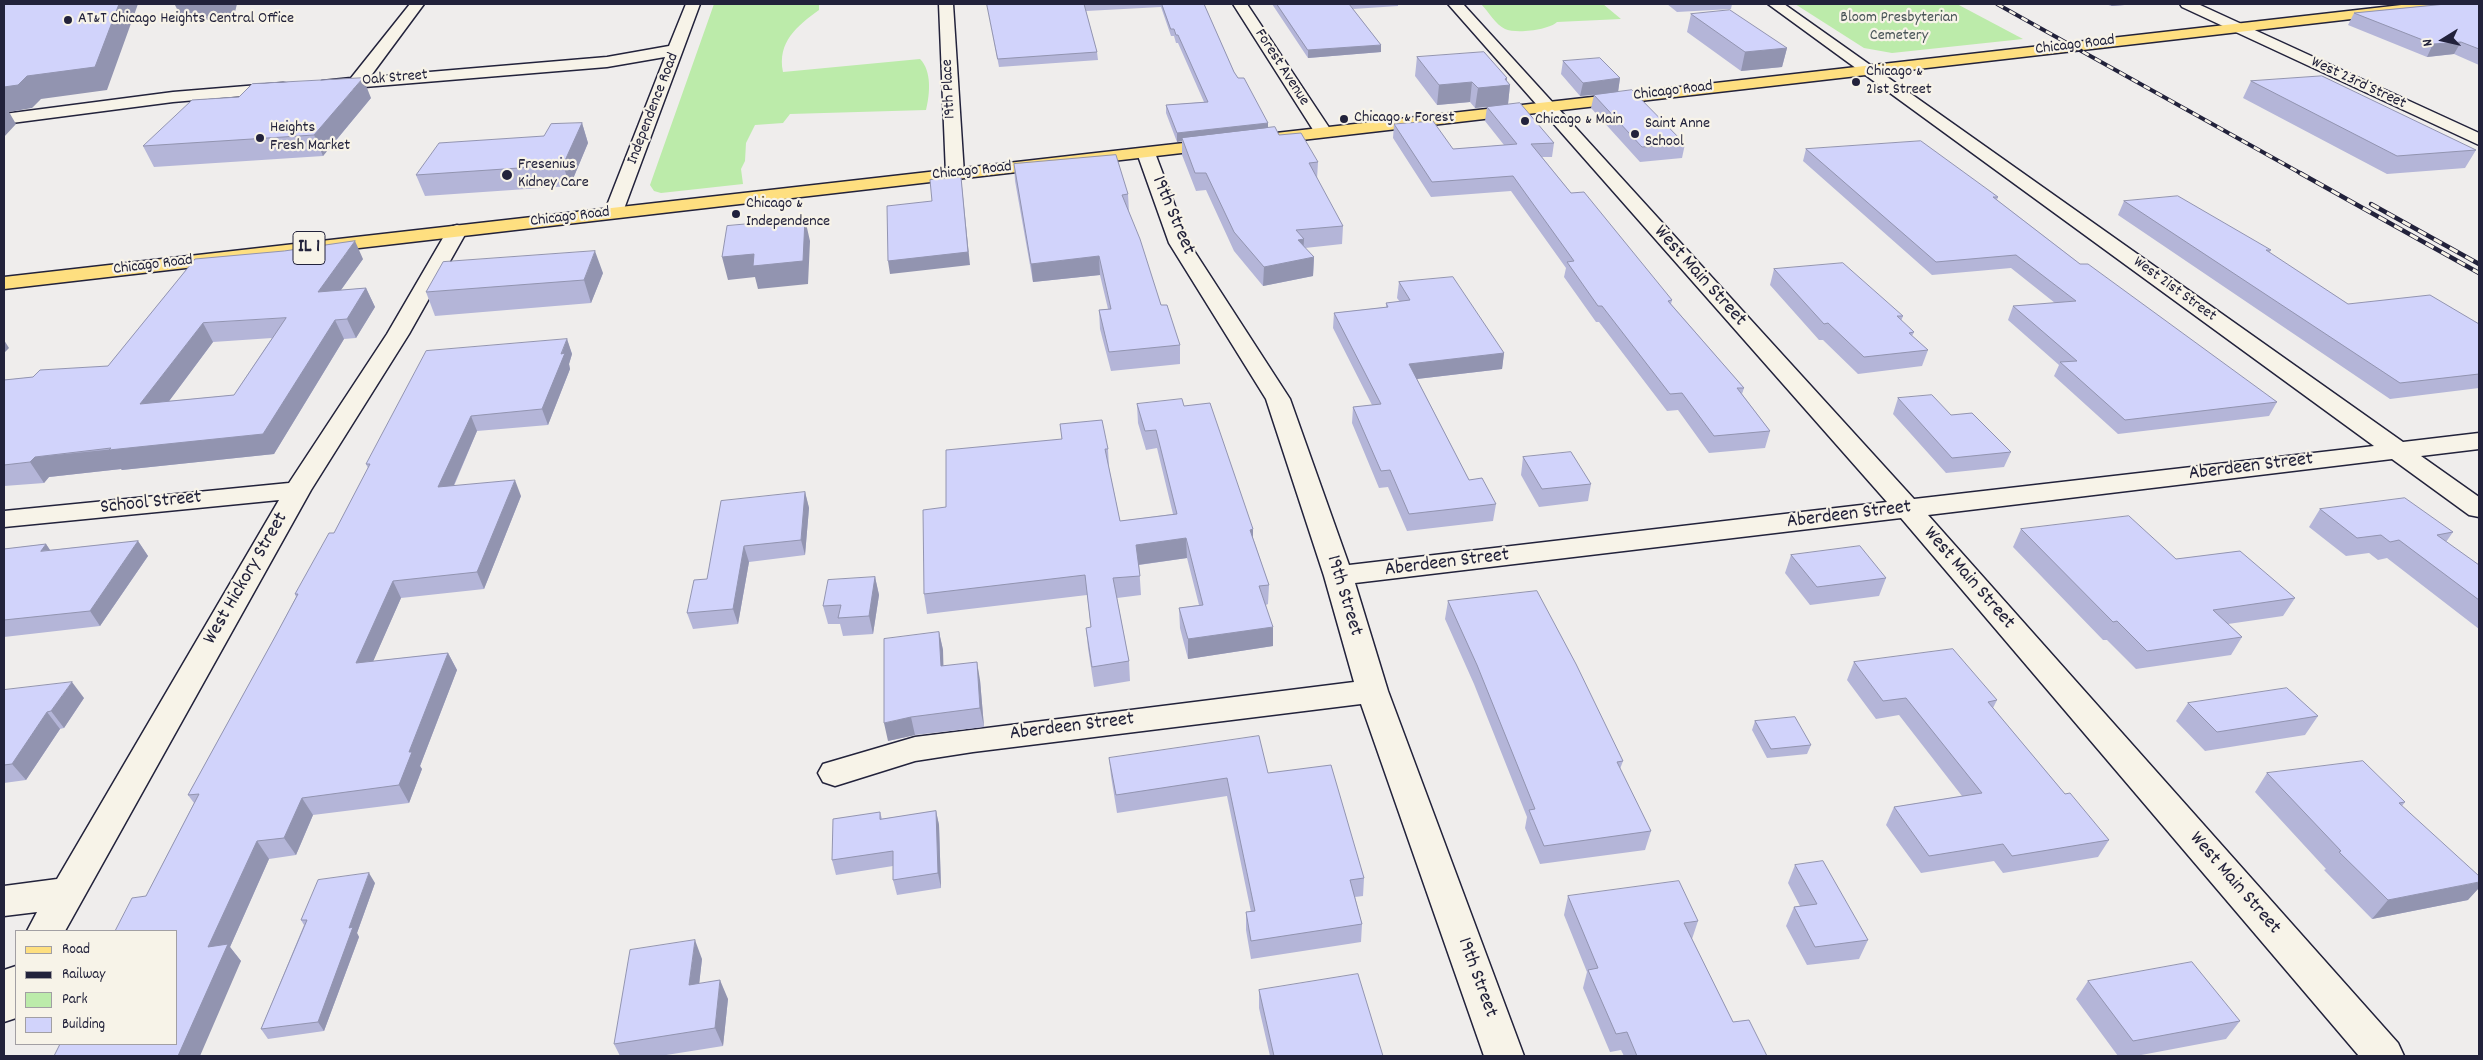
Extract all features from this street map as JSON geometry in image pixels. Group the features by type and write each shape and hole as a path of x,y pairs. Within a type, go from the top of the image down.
{"main road":[{"name":"Chicago Road","path":"1254,140 2447,4"},
{"name":"Chicago Road","path":"4,283 1234,142"}],"street":[{"path":"357,82 417,4"},
{"name":"Independence Road","path":"614,213 693,4"},
{"name":"19th Place","path":"946,4 955,174"},
{"name":"Forest Avenue","path":"1240,4 1323,132"},
{"name":"West Main Street","path":"1455,4 1908,510 2384,1056"},
{"name":"West 21st Street","path":"1775,4 2479,509"},
{"name":"West 23rd Street","path":"2187,4 2479,140"},
{"name":"Oak Street","path":"4,119 173,97 674,58"},
{"name":"19th Street","path":"1146,153 1179,243 1278,399 1338,576 1372,691 1504,1056"},
{"name":"West Hickory Street","path":"47,930 298,490 398,334 457,231"},
{"name":"Aberdeen Street","path":"1338,576 2479,441"},
{"name":"School Street","path":"4,519 298,490"},
{"name":"Aberdeen Street","path":"835,773 916,749 1372,691"},
{"path":"4,901 68,893"},
{"path":"4,1005 15,985"}],"green space":[{"path":"714,4 819,4 819,10 796,29 786,43 782,61 783,72 920,59 927,70 929,83 926,110 790,114 783,123 755,125 746,143 745,161 741,169 743,184 661,193 654,191 650,185"},
{"path":"1481,4 1603,4 1621,19 1557,22 1540,29 1517,31 1505,29 1498,24"},
{"name":"Bloom Presbyterian Cemetery","path":"1795,4 1957,4 2023,39 1892,53 1864,48"}],"building":[{"path":"4,4 119,4 95,67 27,76 18,85 4,87"},
{"path":"987,4 1084,4 1097,52 998,59"},
{"path":"1162,4 1204,4 1234,72 1238,78 1244,78 1268,123 1177,133 1166,105 1208,102 1178,35 1176,35 1174,29 1171,29"},
{"path":"1277,4 1349,4 1381,45 1308,50"},
{"path":"2446,4 2479,4 2479,49 2461,42 2433,44 2354,13"},
{"path":"1730,10 1787,48 1745,52 1691,14"},
{"path":"1484,52 1507,78 1505,79 1510,85 1478,88 1472,82 1439,85 1417,57"},
{"path":"1600,58 1620,78 1583,83 1563,61"},
{"path":"2322,76 2476,150 2397,156 2251,81"},
{"path":"363,78 314,135 143,146 192,100 239,97 252,84"},
{"path":"1632,90 1685,144 1642,147 1594,95"},
{"path":"1520,103 1554,143 1531,144 1571,193 1584,192 1672,300 1668,301 1744,388 1737,388 1770,431 1714,436 1682,393 1670,394 1602,306 1598,306 1567,262 1574,261 1513,176 1432,182 1394,124 1433,121 1453,149 1517,144 1487,107"},
{"path":"582,123 563,165 416,175 439,143 544,136 551,124"},
{"path":"1275,127 1279,135 1301,133 1318,162 1309,163 1343,226 1296,230 1304,239 1298,240 1314,257 1264,267 1234,232 1206,173 1195,173 1182,138"},
{"path":"1921,141 1998,197 1993,197 2080,264 2088,264 2277,402 2125,420 2060,362 2077,361 2013,306 2076,301 2016,255 1936,262 1806,149"},
{"path":"1116,155 1128,194 1122,195 1140,239 1161,305 1167,305 1180,345 1109,352 1099,310 1111,309 1099,256 1031,264 1014,164"},
{"path":"961,177 968,252 888,261 887,206 932,201 930,180"},
{"path":"2178,196 2271,250 2266,250 2348,304 2430,295 2479,324 2479,374 2400,383 2124,201"},
{"path":"805,219 803,261 753,266 754,254 722,257 727,226"},
{"path":"355,241 318,292 366,288 347,319 335,320 263,434 35,457 30,462 4,465 4,380 33,377 40,370 108,366 195,259 284,251","holes":["286,318 234,395 140,404 203,323"]},
{"path":"595,251 584,280 426,292 443,262"},
{"path":"1843,263 1903,316 1897,316 1914,332 1909,333 1928,350 1864,357 1828,323 1824,324 1774,269"},
{"path":"1453,277 1504,353 1409,364 1469,480 1482,478 1496,504 1409,514 1390,470 1381,471 1353,407 1381,404 1334,313 1388,307 1386,303 1410,300 1399,282"},
{"path":"567,339 561,354 565,353 542,409 471,416 438,487 515,480 477,572 393,581 356,663 448,653 409,752 412,752 399,785 302,798 284,838 257,841 208,947 228,944 178,1056 54,1056 60,1045 178,1045 178,930 116,930 132,898 146,896 199,794 188,795 298,594 295,594 329,533 334,533 370,464 366,464 426,351"},
{"path":"1932,395 1951,415 1972,413 2011,452 1952,458 1898,398"},
{"path":"1182,399 1184,406 1210,403 1253,529 1250,530 1269,585 1259,586 1273,627 1188,639 1179,608 1203,605 1186,538 1136,545 1140,576 1113,578 1129,661 1092,667 1086,628 1091,627 1085,575 924,594 923,510 946,507 946,450 1062,439 1060,424 1102,420 1108,449 1105,449 1120,521 1177,514 1156,430 1145,431 1137,404"},
{"path":"1571,452 1591,484 1542,489 1523,457"},
{"path":"805,492 801,540 744,546 733,609 687,613 694,580 707,579 721,501"},
{"path":"2405,498 2453,532 2437,535 2479,565 2479,600 2399,540 2390,542 2381,535 2357,538 2320,509"},
{"path":"2129,516 2176,559 2240,551 2295,598 2213,610 2242,637 2147,651 2117,621 2113,622 2021,529"},
{"path":"138,541 90,611 4,620 4,549 46,544 41,551"},
{"path":"1860,546 1886,578 1817,587 1791,555"},
{"path":"875,577 869,616 838,618 841,605 823,606 828,580"},
{"path":"1537,591 1576,664 1623,761 1617,762 1651,831 1544,846 1529,810 1535,809 1477,665 1448,601"},
{"path":"939,632 941,666 977,662 980,708 911,717 884,723 884,639"},
{"path":"1953,649 1997,700 1988,702 2065,794 2070,793 2109,840 2012,856 2003,844 1929,856 1894,807 1982,793 1906,698 1883,701 1854,662"},
{"path":"72,682 51,711 47,712 12,764 4,765 4,690"},
{"path":"2287,688 2318,716 2217,732 2188,703"},
{"path":"1795,717 1811,745 1771,749 1755,721"},
{"path":"1259,736 1268,773 1331,765 1364,878 1350,880 1362,924 1251,941 1246,912 1255,911 1227,778 1116,795 1109,758"},
{"path":"2363,761 2405,802 2399,803 2479,876 2479,882 2388,900 2339,852 2341,851 2267,773"},
{"path":"936,811 938,873 893,880 893,851 832,860 833,819 880,812 880,819"},
{"path":"1823,861 1868,940 1815,947 1794,907 1817,904 1795,865"},
{"path":"369,873 349,928 353,927 318,1022 261,1029 307,920 301,920 318,880"},
{"path":"1679,881 1698,921 1684,923 1733,1022 1749,1020 1767,1056 1637,1056 1627,1032 1616,1034 1588,970 1598,968 1568,896"},
{"path":"695,940 689,985 720,980 715,1028 614,1044 630,950"},
{"path":"2192,962 2240,1021 2133,1041 2088,981"},
{"path":"1358,974 1383,1056 1274,1056 1259,990"}],"railway":[{"path":"1997,4 2302,174"},
{"path":"2300,173 2479,273"},
{"path":"2371,204 2479,264"}],"place":[{"name":"AT&T Chicago Heights Central Office","path":"68,20"},
{"name":"Chicago & 21st Street","path":"1856,82"},
{"name":"Chicago & Forest","path":"1344,119"},
{"name":"Chicago & Main","path":"1525,121"},
{"name":"Saint Anne School","path":"1635,134"},
{"name":"Heights Fresh Market","path":"260,138"},
{"name":"Fresenius Kidney Care","path":"507,175"},
{"name":"Chicago & Independence","path":"736,214"}]}
